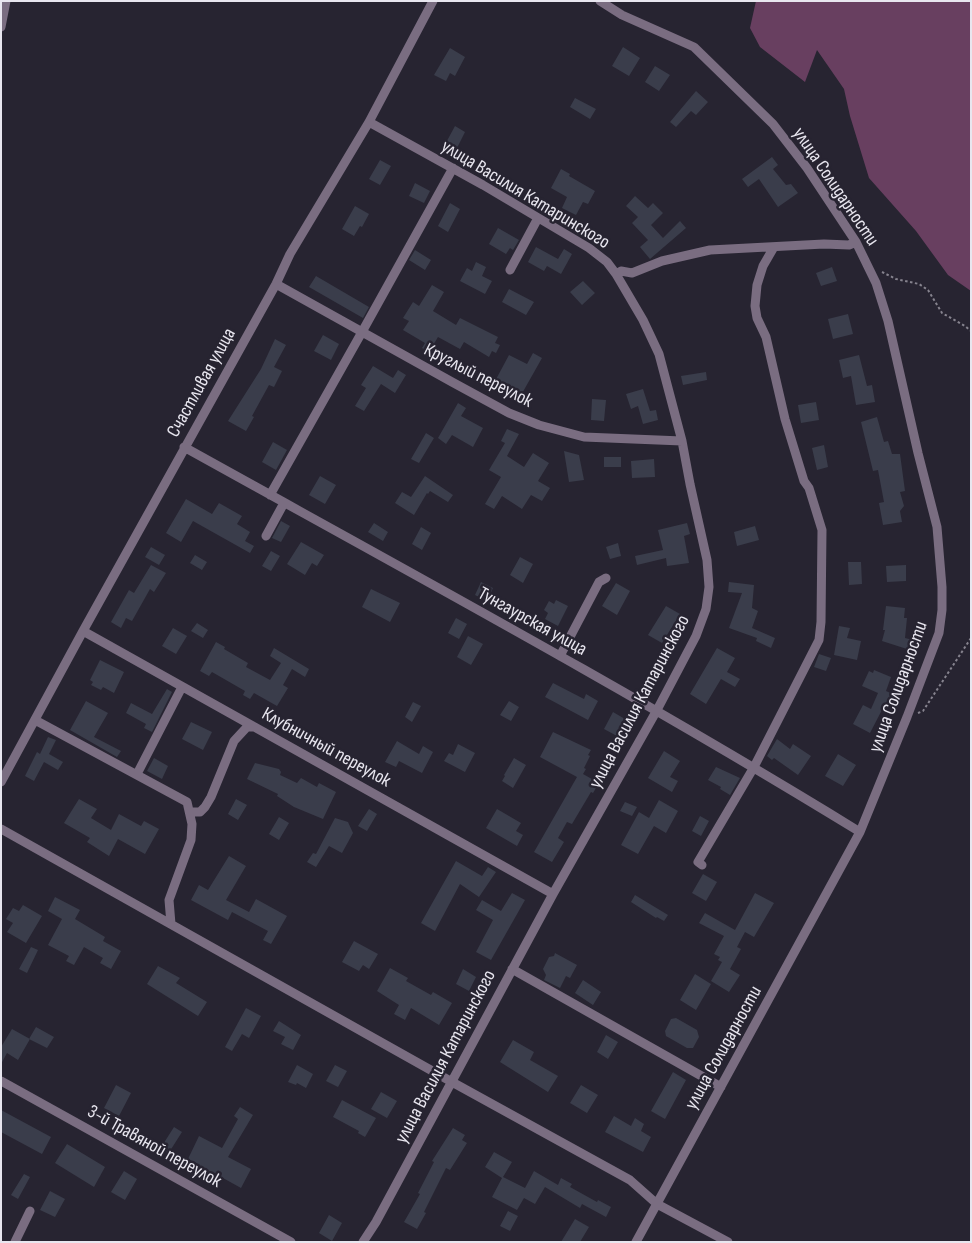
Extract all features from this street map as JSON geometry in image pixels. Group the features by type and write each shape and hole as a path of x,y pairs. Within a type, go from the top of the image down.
{"street":[{"path":"1,26 6,1"},
{"name":"Счастливая улица","path":"1,782 184,447 276,284 290,254 368,122 433,1"},
{"name":"улица Солидарности","path":"600,1 622,15 694,47 773,124 807,168 856,242 876,283 888,321 918,453 930,494 937,527 942,610 939,633 860,832 636,1242"},
{"name":"улица Василия Катаринского","path":"363,1242 553,894 657,710 696,636 706,609 709,586 707,560 682,441 659,354 643,320 616,274 600,255 452,168 368,122"},
{"path":"270,495 452,168"},
{"path":"510,270 538,218"},
{"path":"616,274 621,271 632,273 662,262 710,250 824,244 849,245 856,242"},
{"path":"702,864 698,862 754,767 819,640 821,622 822,530 809,488 804,481 786,419 766,337 757,318 755,306 757,285 763,266 774,247"},
{"name":"Круглый переулок","path":"276,284 509,413 539,425 584,437 682,441"},
{"name":"Тунгаурская улица","path":"184,447 657,710 860,832"},
{"path":"266,536 284,503"},
{"path":"560,656 599,582 606,578"},
{"name":"Клубничный переулок","path":"83,631 553,894"},
{"path":"137,774 182,687"},
{"path":"34,720 187,802 192,824 191,840 169,900 170,924"},
{"path":"190,812 200,812 205,807 234,741 247,727 254,727"},
{"path":"1,829 630,1180 657,1204 728,1242"},
{"path":"512,969 721,1087"},
{"name":"3-й Травяной переулок","path":"1,1081 291,1242"},
{"path":"14,1242 30,1211"}],"path":[{"path":"870,270 883,272 896,279 918,284 928,290 942,313 966,326 971,331"},
{"path":"907,717 923,711 971,638"}],"shaded area":[{"path":"756,1 971,1 971,291 948,275 916,231 869,178 850,116 844,89 817,50 805,82 760,47 750,28"}],"building":[{"path":"623,47 640,58 629,76 612,66"},
{"path":"450,48 465,57 455,76 450,73 446,81 434,75"},
{"path":"655,66 670,75 659,91 645,82"},
{"path":"696,91 708,102 696,115 691,111 676,127 670,122"},
{"path":"575,98 596,109 590,119 570,107"},
{"path":"455,126 465,132 453,156 442,150"},
{"path":"772,157 778,165 773,169 786,185 791,184 798,193 778,207 759,179 748,187 742,179"},
{"path":"380,160 391,166 380,185 369,179"},
{"path":"561,169 570,174 569,176 595,191 588,204 583,202 576,215 562,208 567,197 551,188"},
{"path":"415,183 430,191 424,203 409,196"},
{"path":"635,196 648,208 653,203 663,213 651,225 663,238 680,221 686,228 650,259 640,247 648,240 632,223 638,217 626,206"},
{"path":"450,203 460,209 448,232 438,226"},
{"path":"355,206 369,214 362,227 360,226 354,236 342,229"},
{"path":"498,228 519,240 513,250 510,248 506,254 489,244"},
{"path":"536,247 558,259 564,249 572,254 561,274 547,266 544,271 528,262"},
{"path":"415,250 431,260 425,270 409,260"},
{"path":"476,262 486,267 482,276 492,281 485,294 460,281 467,268 472,271"},
{"path":"832,267 837,281 821,286 816,273"},
{"path":"316,276 369,307 363,318 309,287"},
{"path":"583,281 595,293 582,305 570,292"},
{"path":"432,285 444,292 433,311 456,325 460,318 498,337 495,343 500,345 496,353 492,351 489,357 464,342 460,349 438,337 429,352 422,348 425,343 403,330 409,321 403,318 413,302 419,306"},
{"path":"509,289 534,302 526,315 502,302"},
{"path":"848,314 853,334 833,339 828,319"},
{"path":"323,335 339,344 331,360 314,351"},
{"path":"275,339 286,345 274,367 282,371 274,387 269,385 246,431 228,421 261,369"},
{"path":"533,353 542,358 520,397 494,383 509,355 527,364"},
{"path":"859,355 867,386 872,385 875,402 856,405 851,376 843,378 839,360"},
{"path":"373,366 393,378 398,370 406,375 395,393 381,384 364,411 355,406 366,388 361,385"},
{"path":"706,372 707,380 683,385 681,376"},
{"path":"643,389 650,411 656,410 658,420 643,424 638,406 631,409 626,394"},
{"path":"592,399 606,400 604,421 591,420"},
{"path":"816,402 819,420 801,423 798,405"},
{"path":"458,403 466,408 461,416 483,428 473,447 452,435 446,444 438,438"},
{"path":"877,417 884,442 888,441 892,454 900,454 905,491 900,492 904,506 900,511 902,522 883,525 879,503 884,502 878,470 873,471 861,422"},
{"path":"507,429 519,434 507,456 524,467 533,453 549,463 538,481 550,488 542,501 531,495 522,509 502,496 494,509 485,504 501,477 489,470 505,443 501,441"},
{"path":"426,433 434,438 419,463 411,459"},
{"path":"273,442 287,450 276,470 262,462"},
{"path":"824,445 828,467 817,470 812,448"},
{"path":"564,451 579,455 584,480 569,482"},
{"path":"604,457 621,457 621,467 604,467"},
{"path":"654,459 655,477 632,478 631,461"},
{"path":"320,476 336,485 325,504 309,495"},
{"path":"425,476 453,495 448,502 430,491 414,515 395,503 402,492 411,497"},
{"path":"186,499 212,514 219,503 242,516 237,524 250,532 245,541 254,546 250,553 193,521 181,542 166,533"},
{"path":"281,521 290,526 281,542 272,538"},
{"path":"374,523 388,532 383,541 368,532"},
{"path":"687,523 690,534 684,536 689,563 667,566 666,558 637,565 635,556 663,550 658,530"},
{"path":"755,526 759,540 737,546 734,532"},
{"path":"421,527 431,533 422,550 412,544"},
{"path":"301,542 324,555 317,566 312,563 305,575 287,564"},
{"path":"618,543 621,556 610,559 606,547"},
{"path":"151,547 165,555 159,565 145,557"},
{"path":"271,551 280,556 271,571 262,566"},
{"path":"195,555 207,562 202,570 190,563"},
{"path":"520,557 533,564 523,583 510,575"},
{"path":"848,562 861,562 862,584 849,585"},
{"path":"151,565 166,573 154,592 150,589 132,621 126,618 121,628 111,622 129,590 134,593"},
{"path":"906,565 906,581 887,582 886,566"},
{"path":"481,582 493,588 487,601 475,595"},
{"path":"729,582 754,585 752,608 758,611 752,628 775,638 771,648 756,641 757,638 729,628 742,593 728,592"},
{"path":"616,583 630,591 617,615 602,606"},
{"path":"371,589 400,603 390,622 362,607"},
{"path":"556,600 568,606 558,626 545,619 548,613 544,610 549,601 554,604"},
{"path":"666,606 680,614 662,643 648,635"},
{"path":"886,606 905,608 904,618 907,618 905,638 913,640 910,650 882,641 885,630 883,630"},
{"path":"456,618 467,624 459,639 448,633"},
{"path":"197,623 208,630 203,638 191,631"},
{"path":"839,626 850,628 847,638 861,641 857,660 834,655"},
{"path":"173,628 187,636 176,654 162,646"},
{"path":"468,636 483,644 471,665 457,657"},
{"path":"216,642 248,663 246,667 270,680 281,663 270,656 274,648 309,669 305,677 292,669 283,685 288,688 277,706 254,693 250,699 243,695 245,691 212,672 209,676 200,671"},
{"path":"717,648 735,658 727,672 740,679 735,687 721,679 706,704 690,694"},
{"path":"819,654 831,658 826,671 814,667"},
{"path":"100,660 124,672 114,693 103,687 101,690 91,685 93,682 90,680"},
{"path":"874,670 891,677 886,691 895,695 889,709 884,706 870,733 853,724 863,705 871,709 878,693 862,686 869,671 873,673"},
{"path":"553,683 584,699 586,694 598,701 588,720 545,697"},
{"path":"167,689 172,692 152,732 144,728 146,724 126,713 131,703 152,714"},
{"path":"86,701 108,713 94,737 121,751 117,757 70,730"},
{"path":"509,701 519,707 511,721 500,715"},
{"path":"413,702 421,706 412,722 405,717"},
{"path":"613,712 625,719 628,714 637,719 630,731 622,727 617,736 604,729"},
{"path":"191,722 212,732 203,750 182,739"},
{"path":"553,732 591,750 583,774 599,783 593,793 591,792 572,824 567,822 558,838 564,842 552,862 534,852 577,777 540,757"},
{"path":"48,737 56,740 49,754 63,762 58,770 44,762 34,781 25,776 37,752 40,754"},
{"path":"777,739 790,749 793,744 811,756 798,775 774,758 772,760 767,756"},
{"path":"397,741 419,754 423,746 433,752 422,773 399,761 396,767 385,762"},
{"path":"458,744 475,753 465,772 444,761 449,753 453,755"},
{"path":"664,751 680,761 670,777 678,781 672,792 648,778"},
{"path":"838,754 856,765 843,786 825,776"},
{"path":"154,758 168,766 162,779 147,771"},
{"path":"514,758 526,765 513,788 502,781"},
{"path":"255,763 279,769 280,775 297,783 301,778 317,787 319,783 336,792 323,819 294,807 277,796 278,794 247,779"},
{"path":"716,767 740,778 730,795 720,789 721,787 708,780"},
{"path":"79,799 97,809 91,818 111,830 119,814 141,826 144,821 159,829 145,854 118,839 109,856 87,842 90,838 64,823"},
{"path":"236,799 247,805 238,820 228,814"},
{"path":"659,800 678,811 666,833 654,826 638,854 621,845 639,812 649,818"},
{"path":"625,802 637,807 632,816 620,811"},
{"path":"369,809 377,814 367,831 358,826"},
{"path":"497,809 521,823 516,831 523,835 517,846 486,828"},
{"path":"700,816 709,821 701,836 692,831"},
{"path":"279,817 289,823 279,840 269,834"},
{"path":"335,818 348,822 353,833 342,853 329,846 316,867 307,862 313,853 316,854"},
{"path":"229,856 246,866 226,900 249,912 256,899 287,916 271,944 263,940 268,931 232,912 228,920 191,900 199,885 208,890"},
{"path":"456,861 482,876 488,867 496,872 479,897 460,884 435,931 421,923"},
{"path":"703,874 717,882 706,901 692,893"},
{"path":"512,893 525,900 491,960 476,952 493,920 476,910 482,900 501,911"},
{"path":"755,893 774,903 754,937 745,932 737,947 741,949 730,969 740,975 729,992 711,981 722,962 718,960 720,957 714,954 724,936 699,923 705,913 735,930"},
{"path":"635,895 668,915 664,921 631,902"},
{"path":"55,897 80,910 75,919 105,937 103,941 121,951 111,969 100,963 103,958 84,947 74,965 66,961 69,956 48,945 62,919 48,911"},
{"path":"23,905 42,916 26,943 7,932 13,923 6,919 13,908 19,911"},
{"path":"354,941 378,954 369,969 363,965 359,971 342,962"},
{"path":"31,947 38,950 27,973 19,969"},
{"path":"555,953 577,965 570,978 566,976 560,988 544,980 546,975 543,969 549,957 554,956"},
{"path":"158,966 180,978 176,983 207,1002 198,1016 147,984"},
{"path":"390,968 408,978 406,981 431,995 433,992 452,1003 439,1025 411,1008 405,1020 394,1014 399,1005 377,991"},
{"path":"463,969 476,977 469,991 456,984"},
{"path":"695,974 711,984 696,1010 680,1000"},
{"path":"583,980 601,992 593,1005 575,993"},
{"path":"246,1008 261,1016 249,1038 242,1034 232,1051 225,1047"},
{"path":"676,1018 697,1030 699,1037 693,1048 687,1048 666,1036 665,1031 671,1019"},
{"path":"279,1021 301,1035 293,1050 281,1044 285,1037 273,1031"},
{"path":"36,1027 54,1037 47,1048 29,1039"},
{"path":"12,1029 30,1039 18,1060 7,1053 1,1064 1,1047"},
{"path":"606,1035 618,1042 608,1059 597,1052"},
{"path":"513,1040 534,1052 530,1060 558,1076 548,1092 500,1062"},
{"path":"297,1065 313,1074 306,1088 297,1083 296,1085 288,1082"},
{"path":"335,1065 347,1071 338,1087 326,1081"},
{"path":"673,1072 686,1080 665,1119 651,1111"},
{"path":"116,1085 131,1093 119,1116 104,1108"},
{"path":"581,1085 598,1095 587,1113 570,1103"},
{"path":"381,1092 397,1101 387,1118 371,1109"},
{"path":"342,1100 376,1118 365,1137 358,1133 359,1131 333,1117"},
{"path":"240,1107 253,1115 228,1157 251,1169 241,1188 214,1173 211,1178 204,1174 206,1169 188,1159 199,1136 222,1148 238,1119 234,1116"},
{"path":"1,1110 51,1137 42,1154 1,1132"},
{"path":"614,1116 631,1126 635,1118 644,1124 641,1131 651,1137 643,1152 605,1132"},
{"path":"174,1127 182,1132 168,1154 160,1149"},
{"path":"453,1128 465,1135 462,1140 467,1143 450,1170 446,1168 417,1229 404,1222 420,1194 418,1193 434,1162 432,1161"},
{"path":"67,1144 105,1167 94,1187 55,1163"},
{"path":"494,1152 512,1162 503,1177 525,1188 534,1171 558,1185 561,1178 572,1184 570,1187 597,1202 598,1200 611,1207 606,1217 582,1204 580,1208 545,1187 535,1204 524,1198 517,1210 492,1197 502,1178 485,1167"},
{"path":"124,1171 137,1179 125,1200 111,1192"},
{"path":"24,1174 30,1177 18,1199 11,1195"},
{"path":"50,1191 65,1199 55,1217 40,1210"},
{"path":"508,1211 518,1216 510,1231 500,1226"},
{"path":"329,1215 342,1223 332,1241 319,1233"},
{"path":"575,1219 589,1227 580,1242 561,1242"}]}
